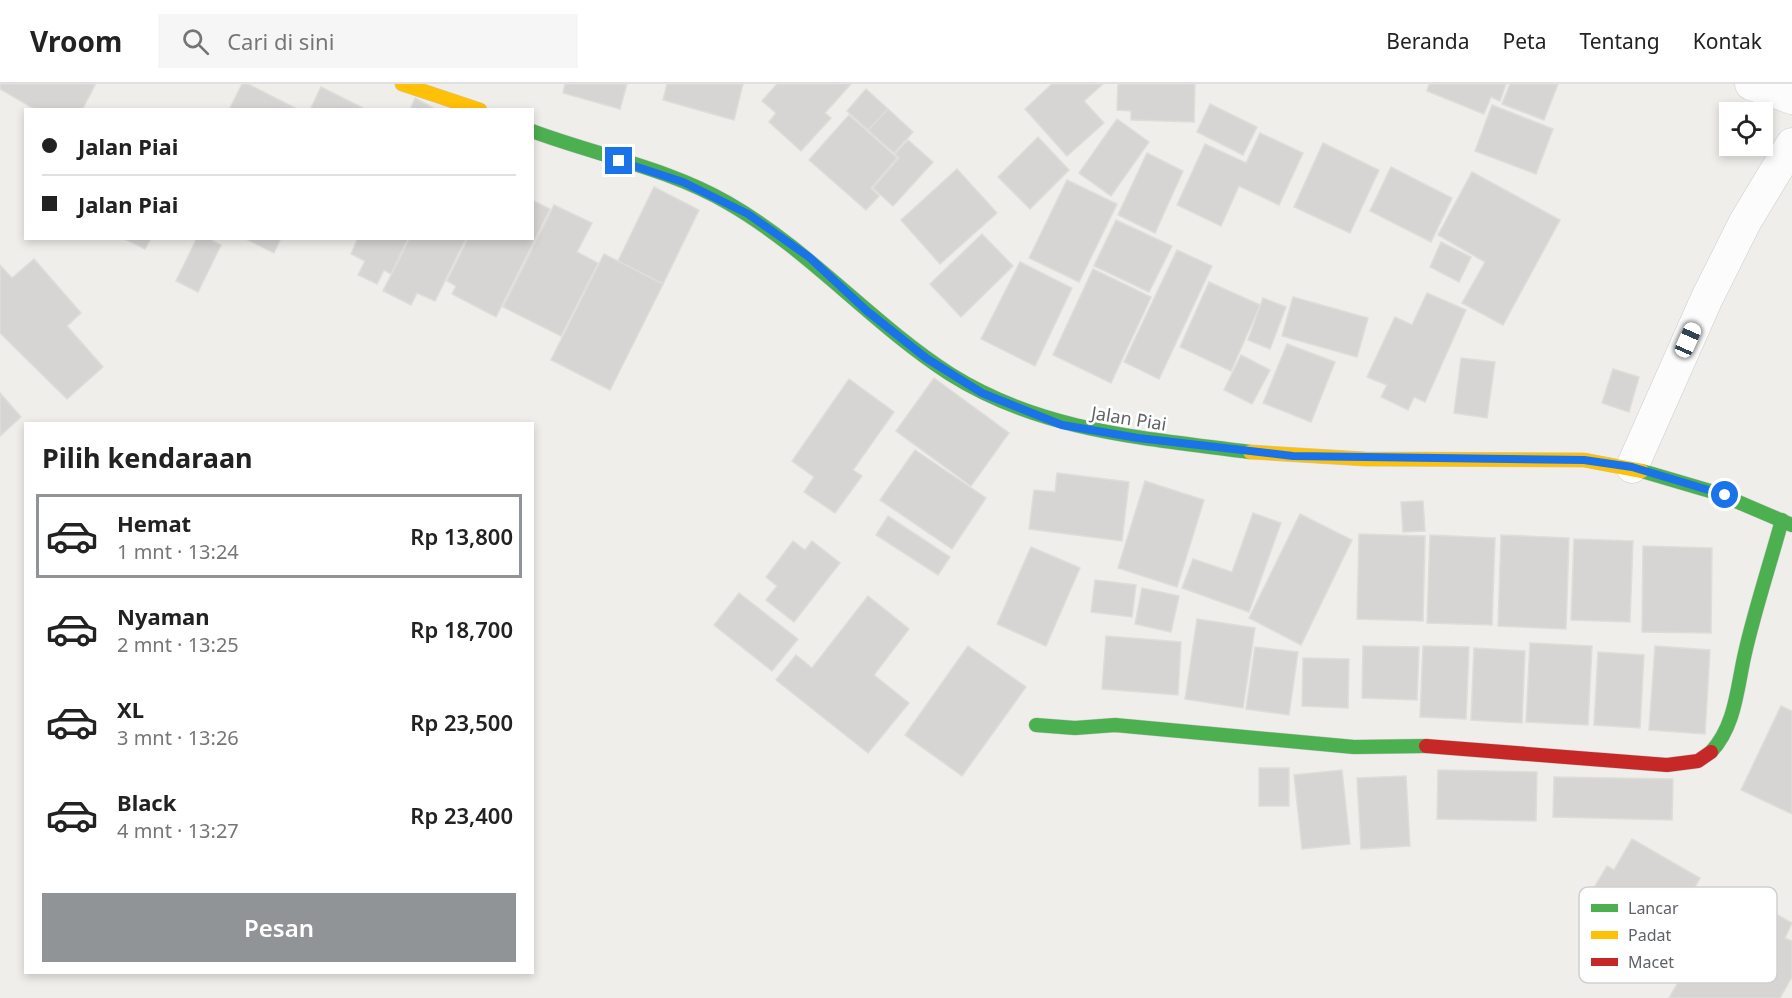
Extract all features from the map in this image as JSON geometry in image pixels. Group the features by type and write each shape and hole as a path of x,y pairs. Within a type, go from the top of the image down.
{"street":[{"path":"402,84 474,108"},
{"path":"1751,84 1792,99"},
{"name":"Jalan Piai","path":"534,132 683,182 748,214 809,257 867,311 926,358 982,393 1062,425 1138,438 1293,456 1584,460 1632,467 1725,495 1787,523"},
{"path":"1632,467 1707,298 1745,222 1792,144"},
{"path":"1036,724 1075,728 1126,726 1354,747 1438,746 1593,761 1667,765 1698,761 1710,754 1719,744 1733,714 1745,653 1787,523"}],"building":[{"path":"0,84 95,85 83,108 33,108 0,89"},
{"path":"242,84 248,84 295,108 230,108"},
{"path":"565,84 627,84 620,109 563,93"},
{"path":"667,84 743,84 734,120 663,100"},
{"path":"777,84 851,84 825,113 831,118 801,151 769,122 776,113 762,101"},
{"path":"1052,84 1103,84 1084,101 1104,123 1067,156 1025,109"},
{"path":"1118,84 1195,84 1194,122 1131,120 1131,111 1117,110"},
{"path":"1429,84 1506,84 1500,101 1491,97 1484,114 1427,91"},
{"path":"1510,84 1558,84 1544,120 1502,104"},
{"path":"321,87 363,108 311,108"},
{"path":"866,89 888,109 868,130 847,111"},
{"path":"415,98 433,108 411,108"},
{"path":"1210,104 1257,127 1243,155 1197,132"},
{"path":"1492,105 1553,129 1536,174 1475,151"},
{"path":"888,109 913,132 894,153 868,130"},
{"path":"849,115 897,158 871,188 879,196 866,210 809,160"},
{"path":"1117,119 1149,142 1111,196 1079,173"},
{"path":"1260,133 1303,153 1279,205 1239,186 1221,226 1177,205 1205,144 1246,163"},
{"path":"1038,137 1069,170 1030,209 998,177"},
{"path":"908,140 933,162 893,206 873,188 899,158 895,154"},
{"path":"1323,143 1379,170 1350,233 1294,207"},
{"path":"1147,153 1183,171 1155,233 1118,215"},
{"path":"1391,167 1452,198 1431,242 1370,211"},
{"path":"957,169 997,213 940,264 901,220"},
{"path":"1472,172 1560,220 1503,325 1462,303 1485,262 1438,235"},
{"path":"1067,180 1117,204 1079,282 1029,258"},
{"path":"654,187 699,210 663,284 618,261"},
{"path":"534,201 550,209 496,317 452,294 456,286 447,281 467,240 534,240"},
{"path":"554,205 592,223 577,252 598,263 561,336 503,307"},
{"path":"1116,220 1172,246 1149,292 1094,266"},
{"path":"982,234 1013,266 961,317 930,284"},
{"path":"127,240 150,240 145,249"},
{"path":"196,240 211,240 221,245 198,292 176,281"},
{"path":"248,240 280,240 274,253"},
{"path":"357,240 407,240 391,274 384,270 377,284 358,275 365,261 351,254"},
{"path":"409,240 465,240 435,301 417,293 411,305 383,291"},
{"path":"1441,242 1471,257 1459,282 1430,267"},
{"path":"1177,250 1212,266 1159,379 1124,362"},
{"path":"604,254 663,284 610,390 551,360"},
{"path":"34,259 81,313 67,326 103,367 67,399 0,333 0,265 12,278"},
{"path":"1020,262 1072,288 1035,366 981,339"},
{"path":"1093,269 1151,297 1111,383 1053,355"},
{"path":"1209,282 1260,305 1231,371 1180,347"},
{"path":"1427,293 1466,310 1425,402 1414,397 1408,410 1381,397 1387,385 1367,377 1395,317 1412,325"},
{"path":"1293,297 1368,318 1357,357 1282,336"},
{"path":"1263,298 1286,307 1270,349 1248,340"},
{"path":"1287,344 1335,362 1311,422 1263,403"},
{"path":"1241,355 1270,370 1252,404 1224,390"},
{"path":"1461,358 1495,362 1487,418 1454,413"},
{"path":"1613,369 1639,377 1629,412 1602,403"},
{"path":"934,378 1009,433 971,486 896,431"},
{"path":"849,379 894,412 853,470 862,476 835,513 804,492 814,477 792,461"},
{"path":"0,393 21,417 0,436"},
{"path":"915,450 986,498 952,549 880,500"},
{"path":"1057,473 1129,482 1122,541 1029,529 1034,490 1055,492"},
{"path":"1145,481 1204,500 1177,587 1118,568"},
{"path":"1423,501 1425,531 1403,532 1401,502"},
{"path":"1253,513 1281,523 1249,612 1182,588 1193,559 1232,572"},
{"path":"1300,514 1352,540 1301,645 1249,618"},
{"path":"888,516 950,557 938,575 876,535"},
{"path":"1359,534 1425,536 1423,621 1357,619"},
{"path":"1430,535 1495,538 1492,625 1427,623"},
{"path":"1501,535 1569,538 1566,629 1498,626"},
{"path":"1574,539 1633,541 1630,622 1571,620"},
{"path":"793,541 805,550 812,541 840,563 794,622 766,600 777,586 766,577"},
{"path":"1643,546 1712,548 1711,633 1642,632"},
{"path":"1031,547 1080,568 1046,646 997,624"},
{"path":"1095,580 1136,585 1132,617 1091,612"},
{"path":"1142,588 1179,596 1171,632 1135,624"},
{"path":"739,593 798,639 772,671 714,625"},
{"path":"868,596 909,629 874,675 909,703 868,753 776,680 796,655 812,668"},
{"path":"1197,619 1255,628 1243,708 1185,699"},
{"path":"1106,636 1181,642 1178,695 1102,689"},
{"path":"1530,643 1592,646 1588,725 1526,722"},
{"path":"968,646 1026,687 962,776 905,735"},
{"path":"1363,646 1419,647 1417,700 1362,698"},
{"path":"1423,646 1469,647 1466,719 1420,717"},
{"path":"1655,646 1710,650 1705,734 1649,730"},
{"path":"1255,647 1298,652 1289,715 1246,709"},
{"path":"1474,648 1525,651 1522,723 1471,720"},
{"path":"1598,652 1644,655 1640,728 1594,725"},
{"path":"1303,658 1349,659 1348,708 1302,706"},
{"path":"1781,706 1792,711 1792,814 1741,790"},
{"path":"1259,768 1289,768 1289,806 1259,806"},
{"path":"1342,770 1350,844 1302,849 1294,775"},
{"path":"1438,770 1537,772 1536,821 1437,819"},
{"path":"1406,776 1410,846 1361,849 1357,778"},
{"path":"1554,777 1673,779 1672,820 1553,817"},
{"path":"1632,839 1700,878 1695,887 1594,887 1607,866 1614,870"},
{"path":"1777,914 1792,923 1785,938 1792,941 1792,977 1780,998 1669,998 1678,983 1777,983"}],"traffic: fast":[{"path":"534,132 681,180 728,203 786,242 921,354 950,374 985,393 1021,409 1095,430 1250,452"},
{"path":"1642,471 1717,493 1792,525"},
{"path":"1711,752 1731,718 1749,636 1782,520"},
{"path":"1036,725 1075,728 1115,725 1354,747 1426,746"}],"traffic: slow":[{"path":"402,84 474,108"},
{"path":"1250,452 1365,459 1584,460 1642,471"}],"traffic: jam":[{"path":"1426,746 1667,765 1698,761 1711,752"}],"route":[{"path":"619,161 683,182 748,214 809,257 867,311 926,358 982,393 1062,425 1138,438 1293,456 1584,460 1632,467 1725,495"}]}
